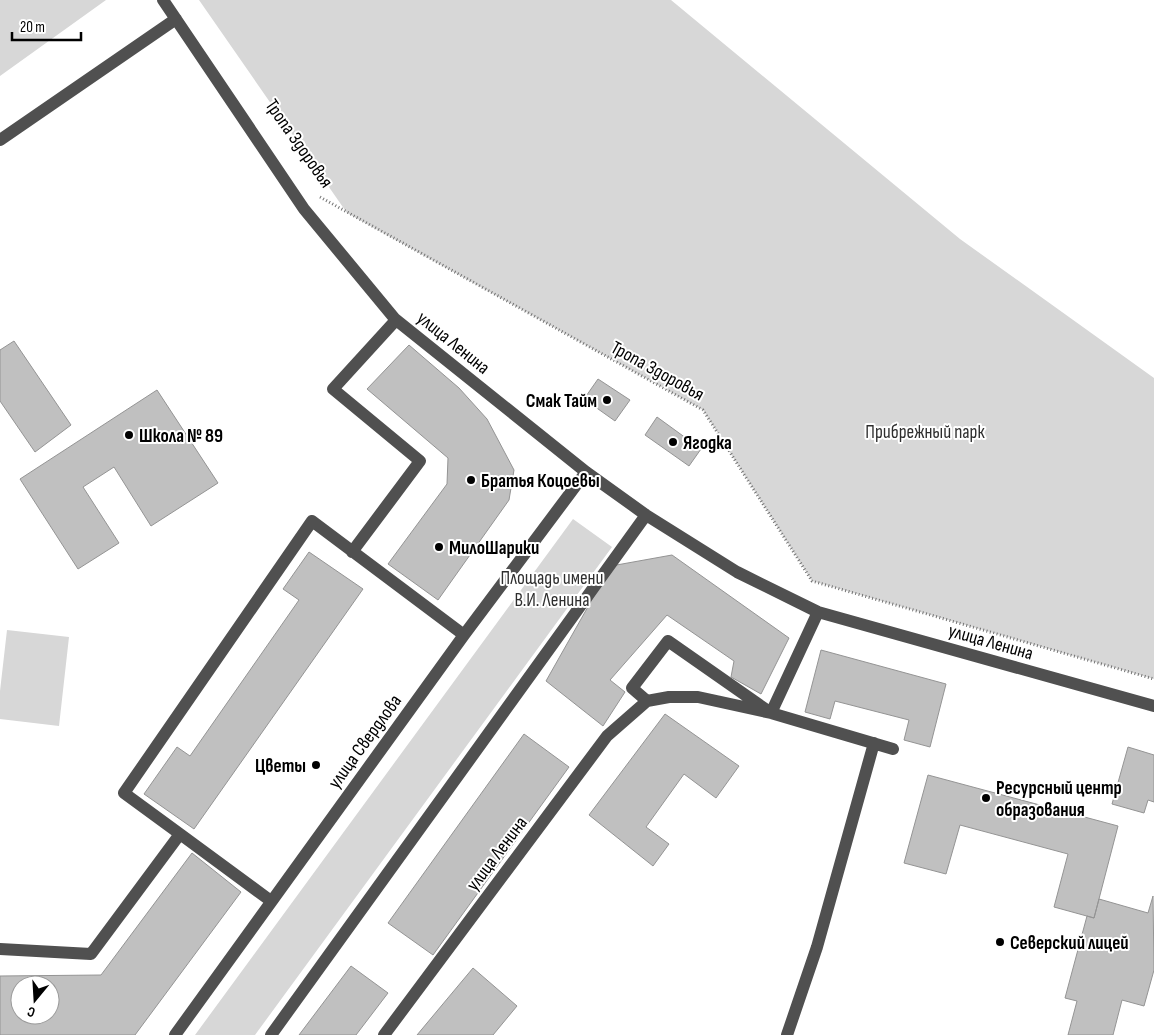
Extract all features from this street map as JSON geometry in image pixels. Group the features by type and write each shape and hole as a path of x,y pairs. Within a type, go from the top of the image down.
{"street":[{"name":"улица Ленина","path":"163,0 304,209 396,320 586,472 646,515 737,572 818,612 1154,706"},
{"path":"0,140 176,19"},
{"path":"352,552 420,461 333,388 396,320"},
{"name":"улица Свердлова","path":"175,1035 464,635 586,472"},
{"path":"271,1035 646,515"},
{"path":"271,901 124,793 312,521 464,635"},
{"path":"771,713 818,612"},
{"name":"улица Ленина","path":"648,702 632,688 668,641 771,713"},
{"name":"улица Ленина","path":"384,1035 607,736 648,702 668,697 698,697 771,713 893,749"},
{"path":"787,1035 818,947 874,743"},
{"path":"0,949 91,954 180,834"}],"path":[{"name":"Тропа Здоровья","path":"316,191 321,199 703,410 812,582 1154,679"}],"green space":[{"path":"0,0 106,0 0,76"},
{"name":"Прибрежный парк","path":"199,0 671,0 960,239 1154,378 1154,679 812,581 703,410 347,213"},
{"name":"Площадь имени В.И. Ленина","path":"573,519 612,547 255,1035 195,1035"},
{"path":"7,630 69,637 59,726 0,719 0,691"}],"building":[{"path":"14,341 71,425 35,452 0,401 0,350"},
{"path":"409,345 459,388 487,419 514,470 509,500 438,600 388,564 447,484 448,458 367,389"},
{"name":"Смак Тайм","path":"598,379 630,400 615,421 584,399"},
{"path":"157,390 218,483 151,526 114,467 83,487 119,543 78,569 20,479"},
{"name":"Ягодка","path":"657,417 701,449 689,466 645,435"},
{"path":"309,552 363,589 194,829 144,794 177,747 190,756 299,600 283,589"},
{"path":"672,555 789,638 761,694 731,677 734,661 667,615 610,680 625,692 603,726 546,681 611,566"},
{"path":"821,650 946,684 930,747 904,740 909,720 835,701 830,719 805,712"},
{"path":"665,714 739,766 716,798 684,774 646,827 669,844 653,866 589,815"},
{"path":"524,734 569,767 433,955 388,923"},
{"path":"1128,747 1154,755 1154,802 1148,800 1144,813 1112,804"},
{"name":"Северский лицей","path":"928,775 1118,826 1094,918 1054,907 1068,854 960,825 946,874 904,863"},
{"path":"192,853 241,892 135,1035 0,1035 0,976 10,976 10,1025 60,1025 60,975 101,975"},
{"path":"1153,896 1154,970 1144,1006 1122,1000 1113,1035 1068,1035 1077,1001 1065,998 1087,916 1094,918 1099,899 1148,913"},
{"path":"351,966 388,993 356,1035 299,1035"},
{"path":"473,968 517,1006 493,1035 417,1035"}],"place":[{"name":"Смак Тайм","path":"607,400"},
{"name":"Школа № 89","path":"129,435"},
{"name":"Ягодка","path":"673,442"},
{"name":"Братья Коцоевы","path":"471,480"},
{"name":"МилоШарики","path":"439,547"},
{"name":"Цветы","path":"316,765"},
{"name":"Ресурсный центр образования","path":"986,798"},
{"name":"Северский лицей","path":"1000,942"}]}
